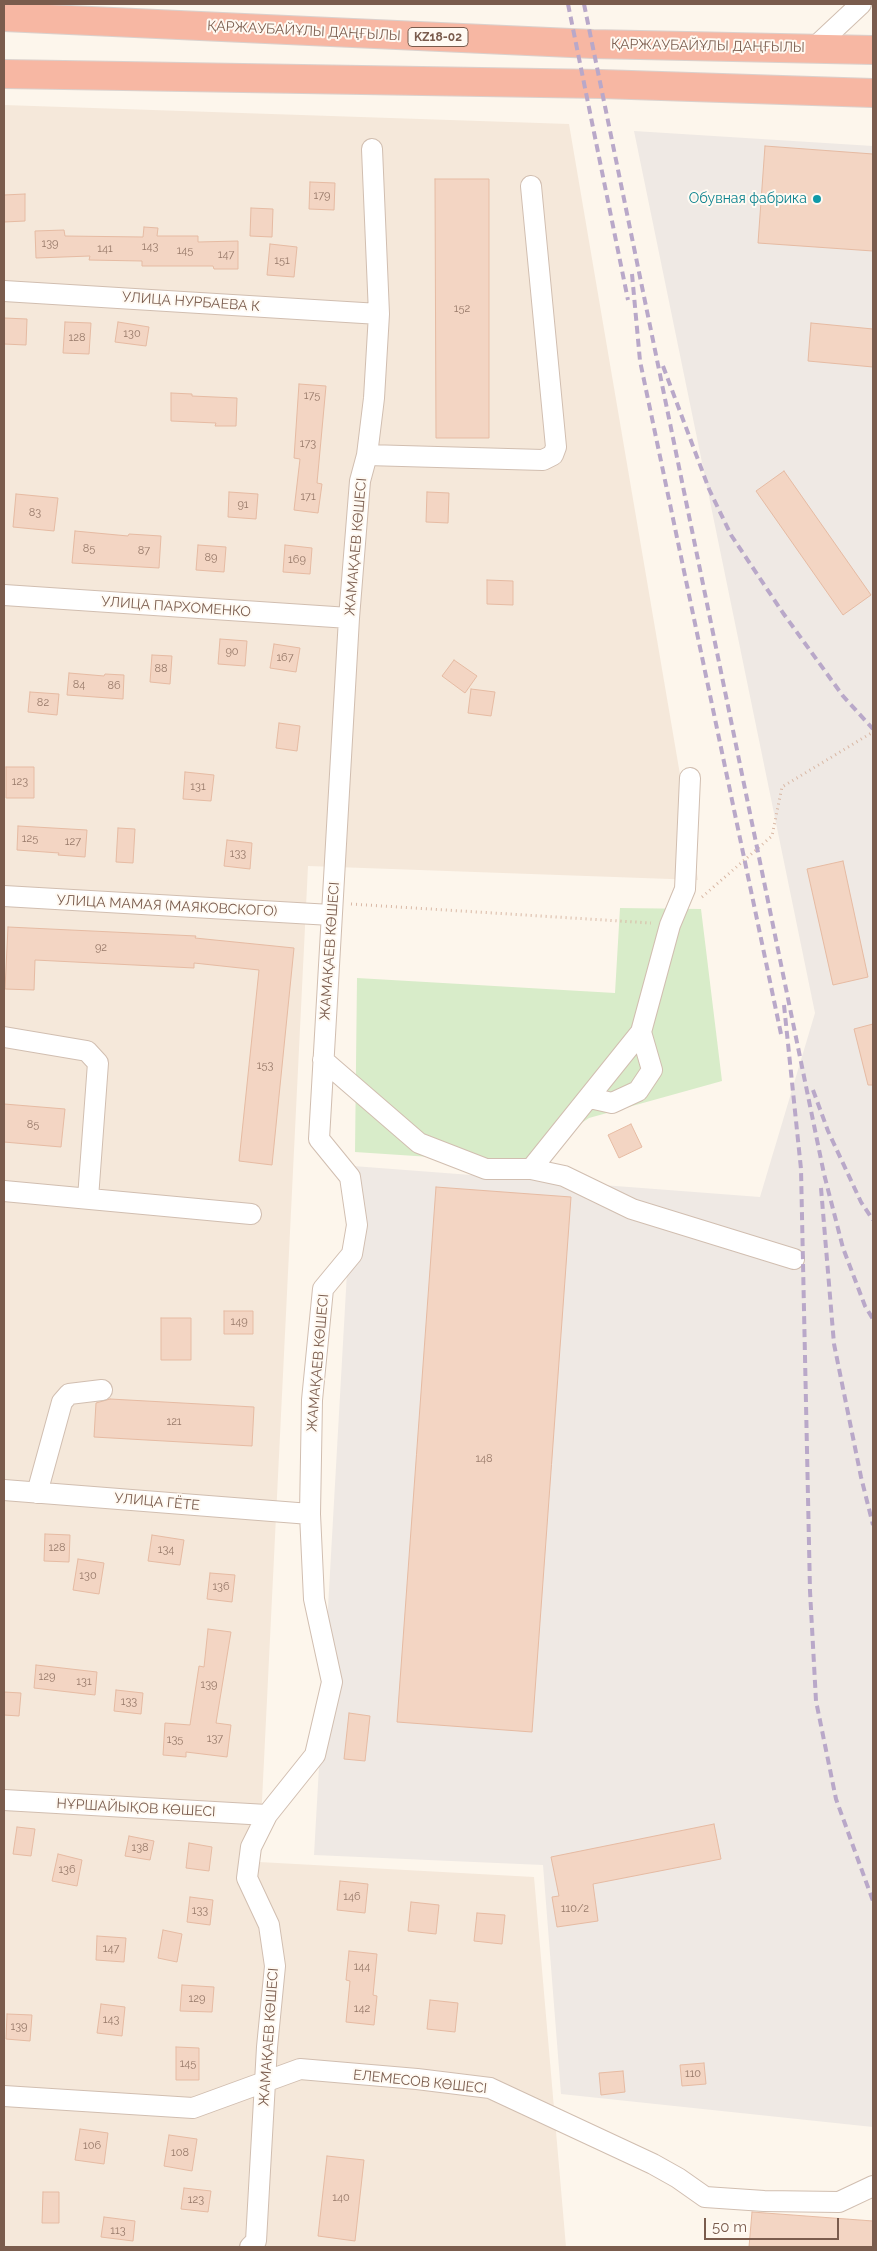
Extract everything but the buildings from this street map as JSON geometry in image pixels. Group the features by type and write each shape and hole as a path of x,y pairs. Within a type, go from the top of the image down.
{"highway":[{"name":"ҚАРЖАУБАЙҰЛЫ ДАҢҒЫЛЫ","path":"4,17 593,44 873,50"},
{"path":"4,74 601,84 873,93"}],"street":[{"path":"814,48 861,4"},
{"name":"ЖАМАҚАЕВ КӨШЕСІ","path":"253,2244 274,1966 269,1925 247,1878 251,1847 267,1815 315,1754 332,1682 314,1599 310,1514 312,1400 323,1289 352,1254 357,1225 350,1177 319,1139 349,618 360,481 367,456 374,398 379,314 372,149"},
{"path":"367,456 543,460 553,455 556,447 531,186"},
{"name":"УЛИЦА НУРБАЕВА К","path":"4,291 379,314"},
{"name":"УЛИЦА ПАРХОМЕНКО","path":"4,595 349,618"},
{"path":"531,1169 590,1098 641,1032 670,925 685,889 690,778"},
{"name":"УЛИЦА МАМАЯ (МАЯКОВСКОГО)","path":"4,896 332,909"},
{"path":"590,1098 612,1103 638,1091 652,1070 641,1032"},
{"path":"4,1037 87,1051 98,1063 88,1198"},
{"path":"323,1060 419,1143 486,1169 531,1169 564,1176 632,1209 794,1259"},
{"path":"4,1191 251,1214"},
{"path":"37,1493 62,1402 69,1394 102,1390"},
{"name":"УЛИЦА ГЁТЕ","path":"4,1490 310,1514"},
{"name":"НҰРШАЙЫҚОВ КӨШЕСІ","path":"4,1800 267,1815"},
{"name":"ЕЛЕМЕСОВ КӨШЕСІ","path":"4,2096 193,2108 300,2069 490,2088 653,2164 678,2178 705,2197 764,2201 839,2202 873,2186"}],"path":[{"path":"700,899 772,836 782,787 873,732"},
{"path":"332,909 670,925"}],"shaded area":[{"path":"4,105 569,124 698,880 308,866 259,1862 534,1877 566,2247 4,2247"},
{"path":"634,131 873,146 873,2127 561,2094 543,1865 314,1855 353,1166 760,1197 815,1013"}],"green space":[{"path":"620,908 701,909 722,1081 589,1118 521,1163 355,1152 357,978 615,993"}],"railway":[{"path":"568,4 628,300"},
{"path":"584,4 824,1174 843,1248 865,1306 873,1319"},
{"path":"632,274 640,361 781,1034"},
{"path":"663,366 709,489 731,535 783,613 843,696 873,729"},
{"path":"784,1005 801,1169 810,1591 816,1701 836,1799 873,1901"},
{"path":"813,1090 828,1131 861,1202 873,1220"},
{"path":"821,1188 834,1344 861,1477 873,1525"}],"place":[{"name":"Обувная фабрика","path":"817,199"}]}
